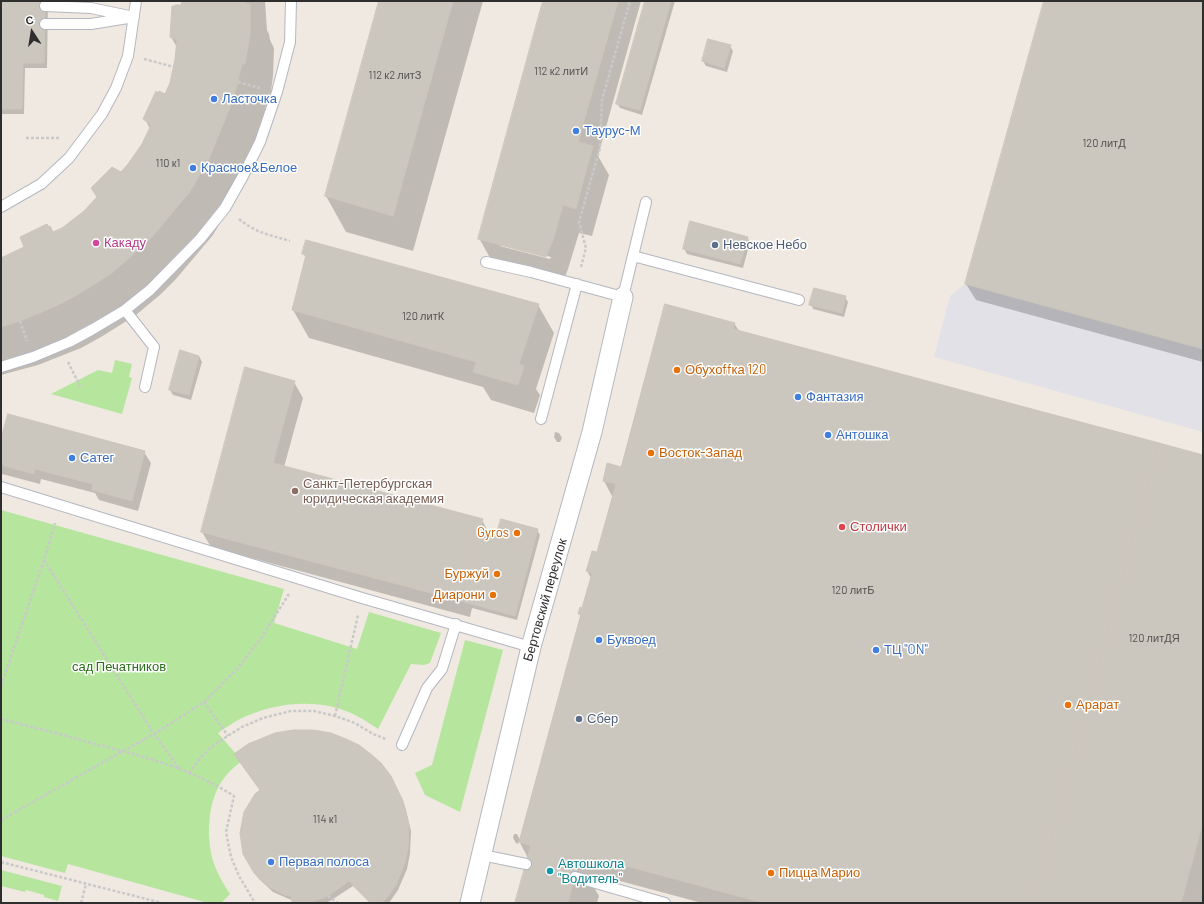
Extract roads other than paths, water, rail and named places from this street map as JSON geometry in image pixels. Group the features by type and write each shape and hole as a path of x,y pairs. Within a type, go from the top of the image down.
{"street":[{"name":"Бертовский переулок","path":"470,903 531,647 592,432 622,298"}],"lane":[{"path":"1,207 41,184 69,158 102,114 116,88 128,56 136,1"},
{"path":"1,367 33,357 60,345 93,329 126,310 150,290 200,239 225,208 260,142 278,92 290,42 291,1"},
{"path":"45,6 91,8 134,18"},
{"path":"45,24 90,24 134,18"},
{"path":"486,262 577,284 622,298 646,202"},
{"path":"633,256 799,300"},
{"path":"541,419 577,284"},
{"path":"126,310 154,347 145,387"},
{"path":"1,487 362,598 456,624 531,647"},
{"path":"402,745 427,688 442,669 456,624"},
{"path":"482,855 526,864"},
{"path":"575,877 665,903"}],"place":[{"name":"Ласточка","path":"214,99"},
{"name":"Таурус-М","path":"576,131"},
{"name":"Красное&Белое","path":"193,168"},
{"name":"Какаду","path":"96,243"},
{"name":"Невское Небо","path":"715,245"},
{"name":"Обухоffка 120","path":"677,370"},
{"name":"Фантазия","path":"798,397"},
{"name":"Антошка","path":"828,435"},
{"name":"Восток-Запад","path":"651,453"},
{"name":"Сатег","path":"72,458"},
{"name":"Санкт-Петербургская юридическая академия","path":"295,491"},
{"name":"Столички","path":"842,527"},
{"name":"Gyros","path":"517,533"},
{"name":"Буржуй","path":"497,574"},
{"name":"Диарони","path":"493,595"},
{"name":"Буквоед","path":"599,640"},
{"name":"ТЦ \"ON\"","path":"876,650"},
{"name":"Арарат","path":"1068,705"},
{"name":"Сбер","path":"579,719"},
{"name":"Первая полоса","path":"271,862"},
{"name":"Автошкола \"Водитель\"","path":"550,871"},
{"name":"Пицца Марио","path":"771,873"}],"park label":[{"name":"сад Печатников","path":"119,667"}]}
